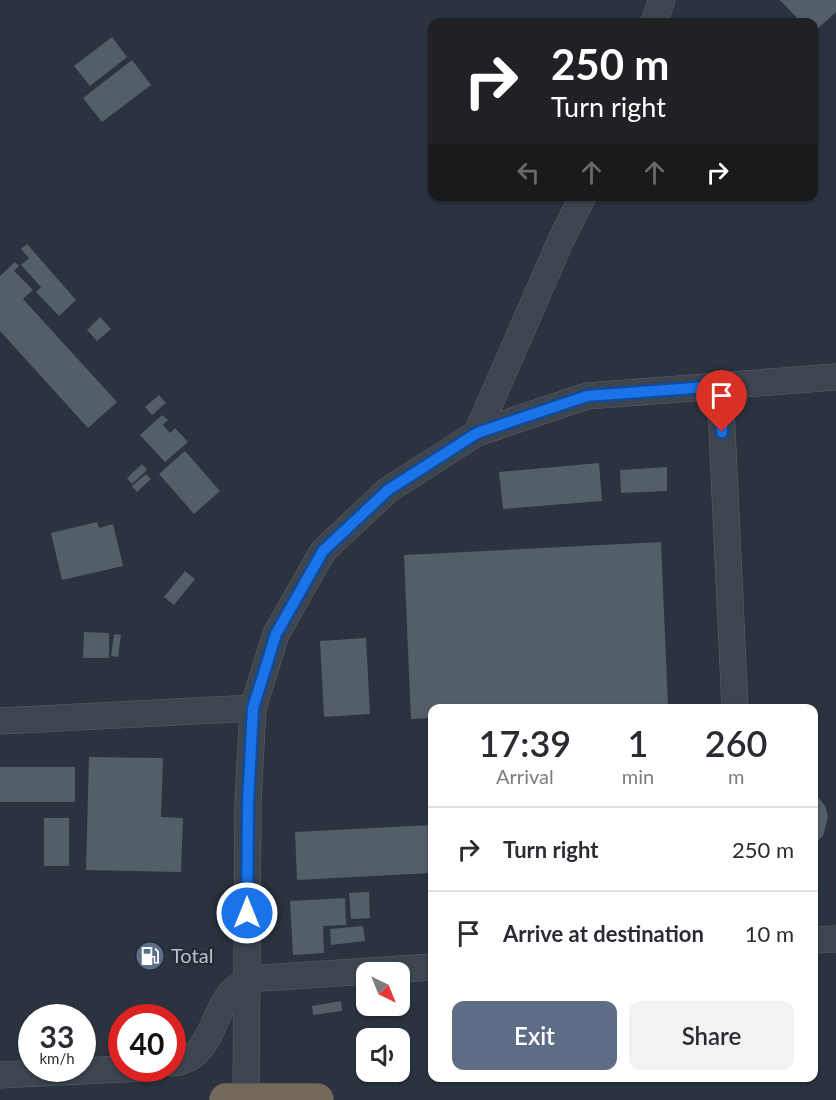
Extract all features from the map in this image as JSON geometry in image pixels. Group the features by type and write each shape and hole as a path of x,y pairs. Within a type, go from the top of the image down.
{"highway":[{"path":"226,1100 317,1100"}],"street":[{"path":"655,18 662,0"},
{"path":"477,433 561,240 580,201"},
{"path":"246,1100 248,802 253,708 276,634 323,551 388,490 477,433 587,396 836,377"},
{"path":"720,386 735,704"},
{"path":"0,721 253,708"},
{"path":"818,940 836,939"},
{"path":"186,1061 192,1059 213,1028 229,994 247,980 428,967"},
{"path":"0,1075 108,1070"}],"building":[{"path":"780,0 836,0 836,12 818,28 818,18 797,18"},
{"path":"112,37 127,57 90,86 74,66"},
{"path":"132,60 151,85 102,122 83,98"},
{"path":"27,244 76,300 59,316 36,292 41,287 21,265 29,258 21,249"},
{"path":"15,262 19,266 14,271 33,290 23,299 117,402 88,428 0,331 0,276"},
{"path":"100,317 111,329 97,341 87,330"},
{"path":"159,395 166,403 152,415 145,407"},
{"path":"162,415 168,420 163,425 170,433 175,428 188,442 165,462 140,435"},
{"path":"185,451 220,491 194,514 159,474"},
{"path":"599,463 602,501 503,509 499,472"},
{"path":"142,464 147,470 132,484 127,478"},
{"path":"667,467 667,491 621,493 620,470"},
{"path":"146,474 151,479 137,492 132,486"},
{"path":"97,522 99,528 113,524 123,566 62,580 51,533"},
{"path":"661,542 668,704 428,704 428,718 411,719 404,555"},
{"path":"185,571 195,579 174,605 164,597"},
{"path":"84,632 109,633 109,658 83,658"},
{"path":"114,634 121,635 118,657 111,656"},
{"path":"366,638 370,714 324,717 320,641"},
{"path":"89,757 163,758 161,817 183,818 181,872 86,870"},
{"path":"0,767 75,767 75,802 0,802"},
{"path":"818,797 825,806 828,816 823,836 818,840"},
{"path":"44,818 69,818 69,866 44,866"},
{"path":"428,825 428,873 297,880 295,832"},
{"path":"369,892 370,918 351,919 349,893"},
{"path":"345,898 346,925 323,926 324,953 293,955 290,901"},
{"path":"363,926 365,941 331,945 330,929"},
{"path":"341,1001 342,1011 313,1015 312,1006"}],"place":[{"name":"Total","path":"150,956"}],"route":[{"path":"247,913 248,802 253,708 276,634 323,551 388,490 477,433 587,396 720,386 722,432"}]}
